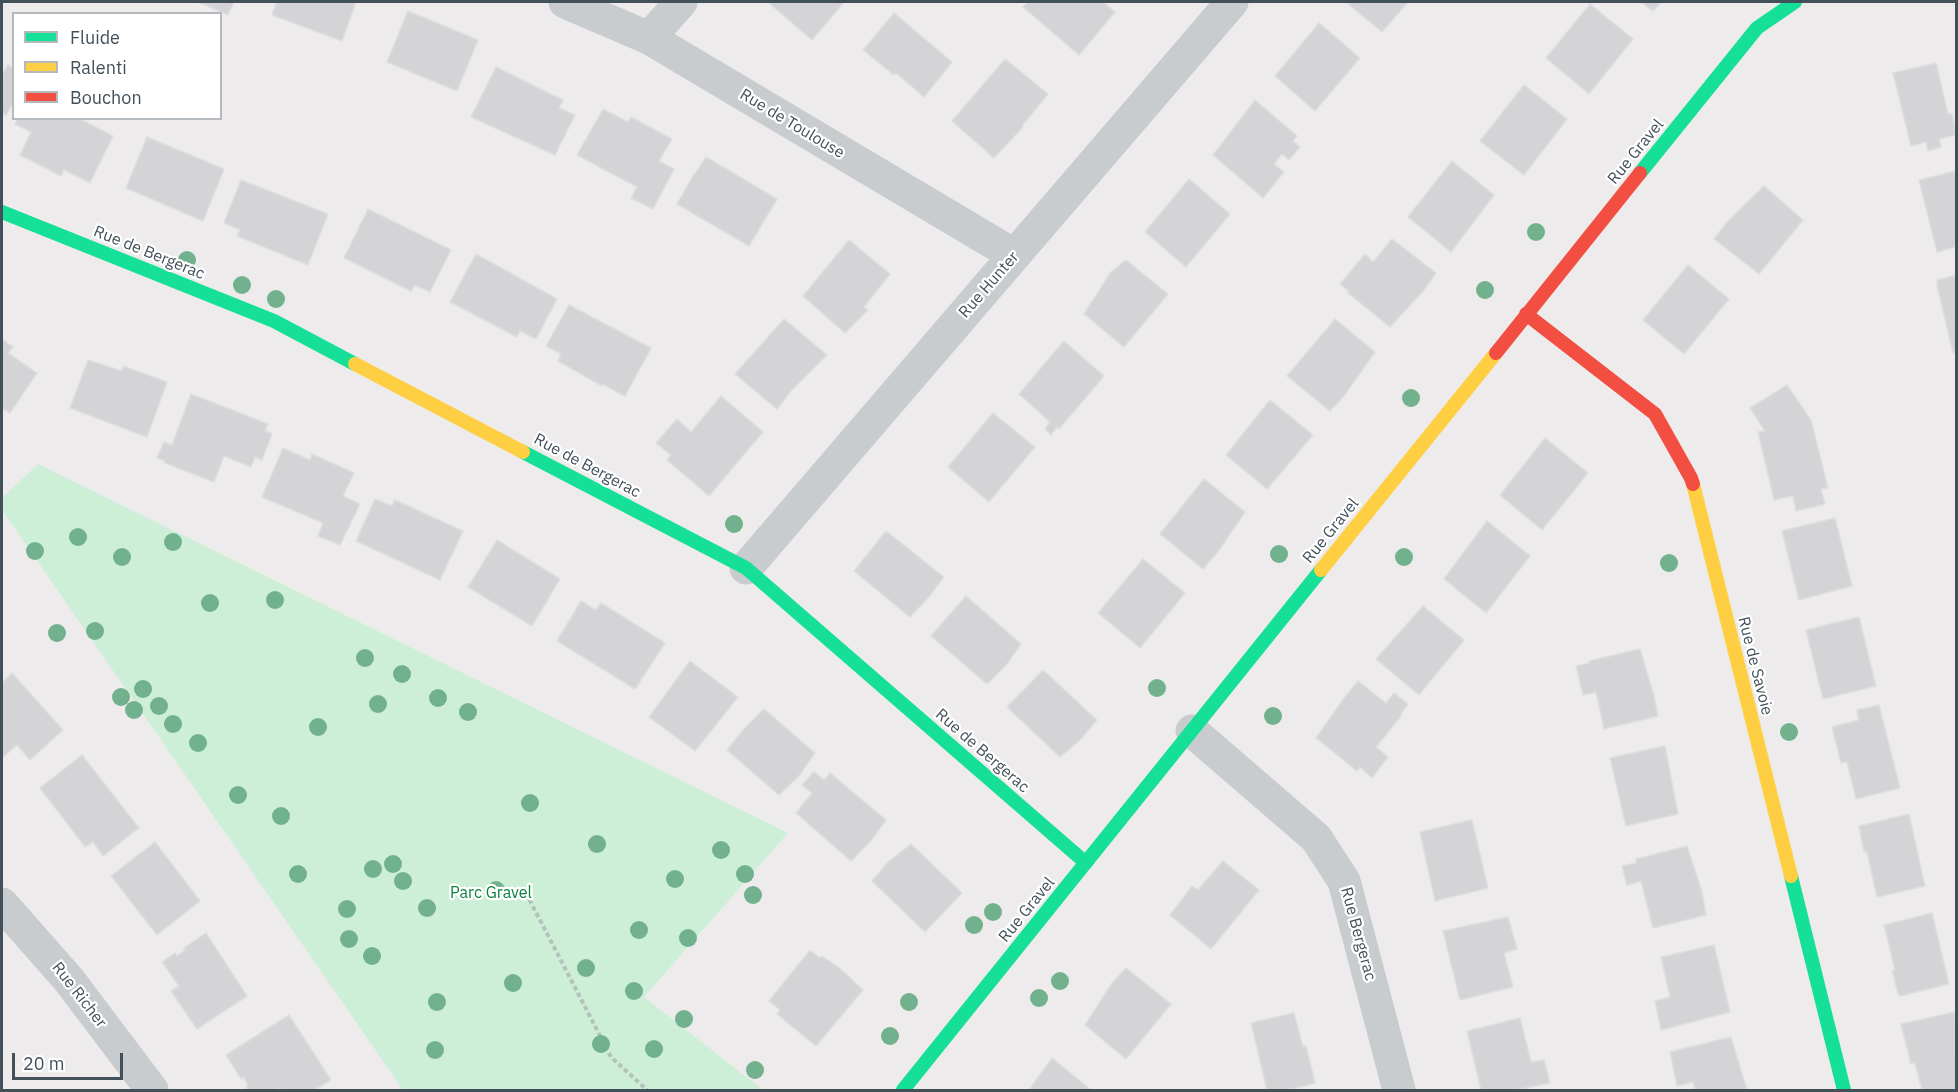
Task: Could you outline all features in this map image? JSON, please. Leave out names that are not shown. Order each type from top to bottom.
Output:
[{"type":"street","name":"Rue de Toulouse","points":[[566,2],[649,38],[1014,255]]},
{"type":"street","points":[[649,38],[681,2]]},
{"type":"street","name":"Rue Hunter","points":[[746,568],[1232,2]]},
{"type":"street","name":"Rue Gravel","points":[[903,1090],[1756,28],[1795,2]]},
{"type":"street","name":"Rue de Bergerac","points":[[2,212],[274,321],[746,568],[1086,863]]},
{"type":"street","name":"Rue de Savoie","points":[[1526,314],[1655,414],[1691,477],[1844,1090]]},
{"type":"street","name":"Rue Bergerac","points":[[1192,731],[1316,838],[1344,881],[1399,1090]]},
{"type":"street","name":"Rue Richer","points":[[2,904],[69,980],[152,1090]]},
{"type":"path","points":[[526,893],[611,1057],[647,1090]]},
{"type":"green space","name":"Parc Gravel","points":[[38,464],[788,833],[644,997],[763,1090],[403,1090],[2,510],[2,498]]},
{"type":"building","points":[[198,2],[234,2],[228,15]]},
{"type":"building","points":[[277,2],[356,2],[342,41],[272,15]]},
{"type":"building","points":[[772,2],[844,2],[812,40],[770,4]]},
{"type":"building","points":[[1028,2],[1103,2],[1115,12],[1079,55],[1023,7]]},
{"type":"building","points":[[1346,2],[1408,2],[1382,32]]},
{"type":"building","points":[[1641,2],[1662,2],[1653,11]]},
{"type":"building","points":[[1590,4],[1633,39],[1589,94],[1546,58]]},
{"type":"building","points":[[408,11],[478,40],[457,91],[387,62]]},
{"type":"building","points":[[894,13],[952,62],[924,97],[896,73],[894,75],[863,50]]},
{"type":"building","points":[[1319,23],[1360,58],[1315,111],[1275,76]]},
{"type":"building","points":[[1005,59],[1048,94],[1023,127],[994,158],[952,121]]},
{"type":"building","points":[[1936,63],[1948,114],[1952,114],[1956,135],[1939,139],[1941,147],[1928,151],[1926,142],[1911,146],[1893,73]]},
{"type":"building","points":[[8,65],[12,67],[12,104],[6,115],[2,113],[2,75]]},
{"type":"building","points":[[496,67],[563,100],[559,108],[575,115],[555,155],[471,117]]},
{"type":"building","points":[[1524,85],[1567,119],[1524,175],[1480,141]]},
{"type":"building","points":[[1255,100],[1297,136],[1293,141],[1300,147],[1289,160],[1282,154],[1274,164],[1284,172],[1263,198],[1213,155]]},
{"type":"building","points":[[603,109],[628,122],[631,117],[672,139],[659,161],[674,169],[653,209],[631,198],[637,187],[577,155]]},
{"type":"building","points":[[17,120],[82,120],[113,136],[90,183],[64,170],[61,176],[20,155],[31,132],[15,124]]},
{"type":"building","points":[[147,137],[224,169],[203,221],[126,188]]},
{"type":"building","points":[[706,157],[777,199],[749,246],[677,204]]},
{"type":"building","points":[[1452,161],[1494,195],[1451,252],[1408,217]]},
{"type":"building","points":[[1956,171],[1956,247],[1937,252],[1919,180]]},
{"type":"building","points":[[1189,179],[1230,214],[1186,267],[1145,232]]},
{"type":"building","points":[[241,180],[328,214],[308,265],[237,236],[240,230],[224,223]]},
{"type":"building","points":[[1764,186],[1803,220],[1759,274],[1714,239],[1727,222]]},
{"type":"building","points":[[368,209],[451,250],[430,292],[415,285],[411,291],[344,258]]},
{"type":"building","points":[[1392,239],[1436,273],[1424,290],[1390,327],[1340,284],[1365,254],[1373,262]]},
{"type":"building","points":[[849,240],[890,274],[864,307],[868,310],[845,333],[803,296]]},
{"type":"building","points":[[476,254],[557,299],[536,339],[520,331],[517,337],[450,302]]},
{"type":"building","points":[[1126,260],[1168,294],[1124,347],[1084,314],[1111,272]]},
{"type":"building","points":[[1688,265],[1729,299],[1684,354],[1643,320]]},
{"type":"building","points":[[1956,275],[1956,352],[1953,353],[1937,280]]},
{"type":"building","points":[[569,305],[651,348],[625,396],[558,361],[561,354],[546,346]]},
{"type":"building","points":[[784,319],[827,355],[790,392],[777,409],[735,374]]},
{"type":"building","points":[[1335,319],[1375,352],[1344,396],[1330,411],[1287,376]]},
{"type":"building","points":[[2,339],[13,347],[8,353],[37,373],[10,413],[2,408]]},
{"type":"building","points":[[1064,341],[1104,376],[1059,429],[1057,427],[1051,435],[1045,429],[1050,422],[1019,394]]},
{"type":"building","points":[[88,360],[122,371],[123,366],[167,382],[147,437],[70,408]]},
{"type":"building","points":[[1787,385],[1811,420],[1828,488],[1821,489],[1825,504],[1796,511],[1793,496],[1774,500],[1758,432],[1765,431],[1750,408]]},
{"type":"building","points":[[191,394],[268,424],[265,431],[272,434],[262,460],[255,457],[251,467],[224,456],[214,482],[157,458],[164,442],[172,445]]},
{"type":"building","points":[[721,396],[763,432],[709,496],[667,460],[671,455],[656,443],[677,419],[691,432]]},
{"type":"building","points":[[1270,400],[1313,435],[1267,489],[1226,455]]},
{"type":"building","points":[[993,413],[1035,447],[989,502],[948,467]]},
{"type":"building","points":[[1545,438],[1588,473],[1542,530],[1500,495]]},
{"type":"building","points":[[283,448],[310,460],[312,454],[354,473],[343,496],[360,504],[340,545],[318,536],[323,523],[262,497]]},
{"type":"building","points":[[1204,479],[1245,512],[1203,569],[1160,534]]},
{"type":"building","points":[[375,499],[392,506],[395,500],[463,531],[440,580],[356,541]]},
{"type":"building","points":[[1835,518],[1852,586],[1799,600],[1782,531]]},
{"type":"building","points":[[1487,521],[1530,556],[1486,613],[1444,579]]},
{"type":"building","points":[[886,531],[944,577],[910,617],[854,571]]},
{"type":"building","points":[[497,540],[560,579],[532,626],[468,587]]},
{"type":"building","points":[[1143,559],[1185,593],[1140,648],[1098,613]]},
{"type":"building","points":[[966,596],[1021,644],[1007,664],[987,684],[931,636]]},
{"type":"building","points":[[581,601],[596,610],[601,603],[665,643],[635,689],[557,641]]},
{"type":"building","points":[[1423,606],[1464,640],[1419,695],[1376,659]]},
{"type":"building","points":[[1859,617],[1876,686],[1823,699],[1806,630]]},
{"type":"building","points":[[1640,649],[1658,716],[1604,729],[1596,692],[1583,695],[1576,666]]},
{"type":"building","points":[[690,661],[738,697],[695,751],[649,717]]},
{"type":"building","points":[[1043,670],[1097,720],[1081,739],[1060,757],[1007,707]]},
{"type":"building","points":[[12,673],[63,730],[30,760],[17,745],[2,758],[2,683]]},
{"type":"building","points":[[1358,681],[1386,703],[1394,693],[1408,704],[1376,747],[1388,757],[1372,778],[1360,767],[1357,771],[1316,738]]},
{"type":"building","points":[[1879,705],[1900,788],[1856,799],[1847,762],[1841,763],[1832,727],[1859,720],[1857,710]]},
{"type":"building","points":[[764,709],[815,753],[799,776],[779,795],[727,750]]},
{"type":"building","points":[[1665,746],[1678,814],[1626,826],[1610,758]]},
{"type":"building","points":[[82,755],[139,828],[103,856],[93,842],[85,847],[40,788]]},
{"type":"building","points":[[814,772],[824,780],[830,773],[886,820],[870,842],[851,861],[796,813],[812,793],[802,785]]},
{"type":"building","points":[[1909,814],[1925,886],[1877,897],[1859,826]]},
{"type":"building","points":[[1472,820],[1488,888],[1435,901],[1420,832]]},
{"type":"building","points":[[155,842],[200,901],[157,935],[111,876]]},
{"type":"building","points":[[911,844],[962,893],[925,932],[872,881],[888,862]]},
{"type":"building","points":[[1687,846],[1702,892],[1706,915],[1653,928],[1641,881],[1627,885],[1622,866],[1636,863],[1636,859]]},
{"type":"building","points":[[1223,861],[1259,890],[1211,949],[1170,915],[1192,886],[1198,890]]},
{"type":"building","points":[[1932,913],[1949,984],[1901,996],[1898,994],[1892,970],[1895,970],[1884,925]]},
{"type":"building","points":[[1508,917],[1517,949],[1504,953],[1513,987],[1460,1000],[1443,931]]},
{"type":"building","points":[[206,933],[247,996],[197,1029],[171,991],[179,986],[162,962],[175,953],[177,956],[185,950],[184,948]]},
{"type":"building","points":[[1714,945],[1730,1012],[1661,1030],[1655,1001],[1670,997],[1661,957]]},
{"type":"building","points":[[810,950],[842,970],[863,990],[816,1046],[777,1014],[780,1010],[769,1001]]},
{"type":"building","points":[[1126,968],[1171,1004],[1126,1059],[1085,1025],[1112,983]]},
{"type":"building","points":[[1955,1012],[1956,1090],[1922,1090],[1915,1063],[1911,1064],[1901,1024]]},
{"type":"building","points":[[1294,1013],[1303,1047],[1306,1046],[1315,1083],[1287,1090],[1267,1090],[1251,1023]]},
{"type":"building","points":[[289,1015],[331,1080],[314,1090],[282,1090],[280,1088],[248,1090],[243,1077],[241,1079],[226,1055]]},
{"type":"building","points":[[1520,1018],[1531,1062],[1544,1060],[1550,1083],[1516,1090],[1481,1090],[1467,1031]]},
{"type":"building","points":[[1731,1037],[1747,1090],[1695,1090],[1693,1082],[1677,1086],[1670,1052]]},
{"type":"building","points":[[1052,1058],[1091,1090],[1029,1090]]},
{"type":"traffic: fast","points":[[1640,173],[1757,28],[1795,2]]},
{"type":"traffic: fast","points":[[2,212],[274,321],[355,364]]},
{"type":"traffic: fast","points":[[523,452],[746,568],[1086,863]]},
{"type":"traffic: fast","points":[[903,1090],[1321,570]]},
{"type":"traffic: fast","points":[[1791,876],[1844,1090]]},
{"type":"traffic: slow","points":[[1321,570],[1496,353]]},
{"type":"traffic: slow","points":[[355,364],[523,452]]},
{"type":"traffic: slow","points":[[1693,484],[1791,876]]},
{"type":"traffic: jam","points":[[1496,353],[1640,173]]},
{"type":"traffic: jam","points":[[1526,314],[1655,414],[1693,484]]}]
